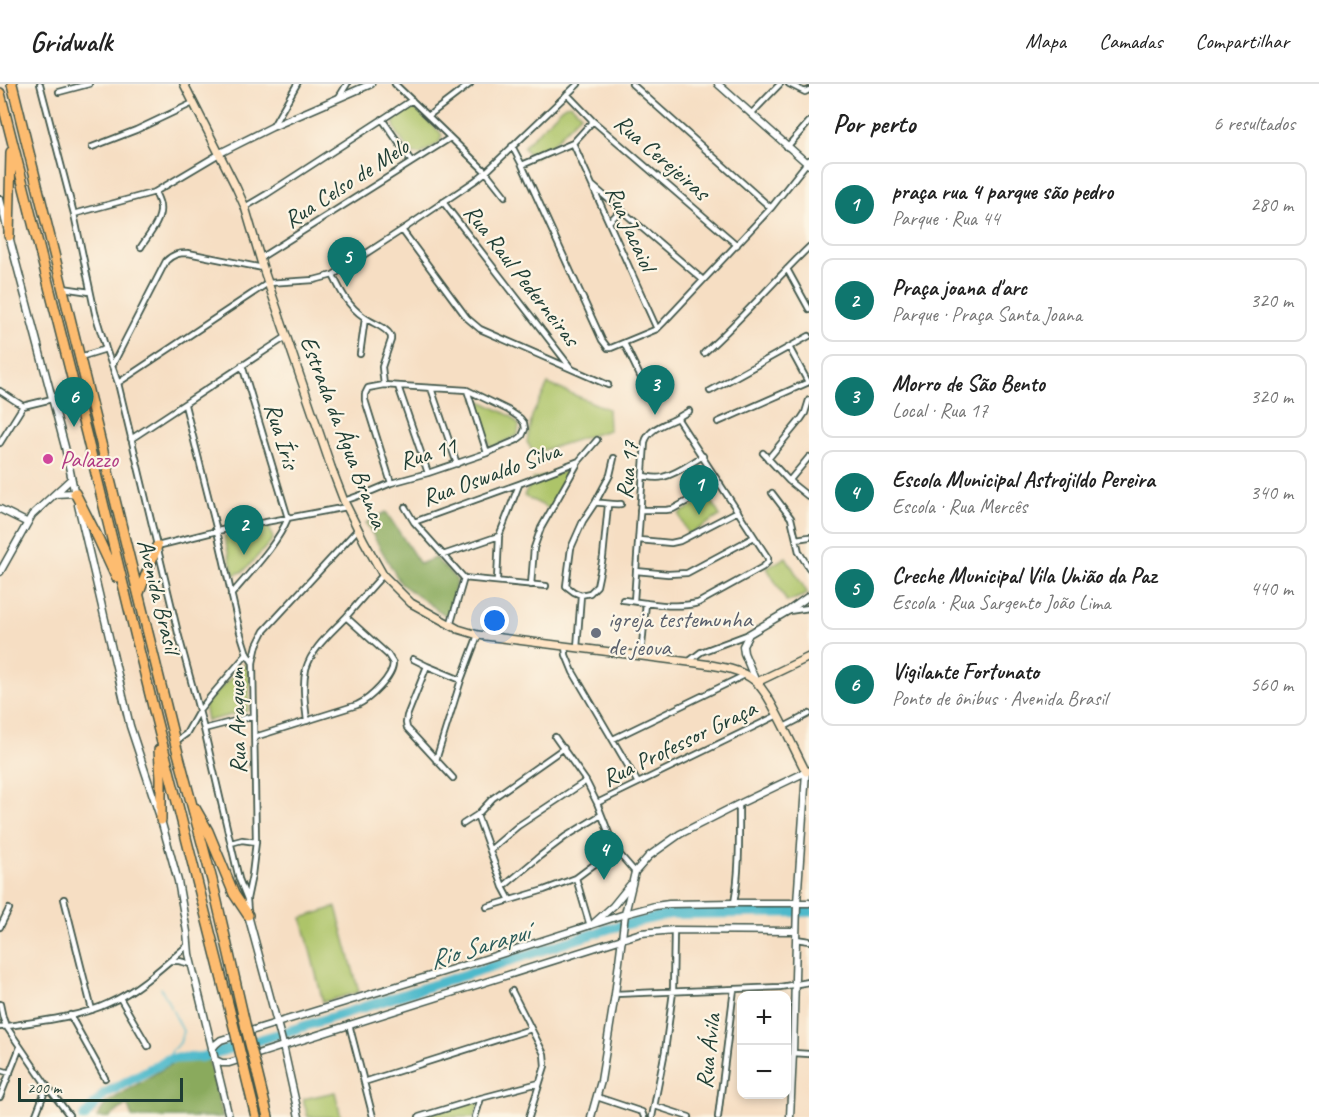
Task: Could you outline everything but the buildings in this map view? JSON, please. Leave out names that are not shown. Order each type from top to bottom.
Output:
[{"type":"highway","name":"Avenida Brasil","points":[[12,84],[189,798],[212,880],[268,1116]]},
{"type":"highway","name":"Avenida Brasil","points":[[0,93],[256,1117]]},
{"type":"highway","points":[[9,236],[12,140]]},
{"type":"highway","points":[[75,493],[127,603]]},
{"type":"highway","points":[[139,593],[157,546]]},
{"type":"highway","points":[[155,715],[162,819]]},
{"type":"highway","points":[[189,798],[208,831],[234,894],[248,915]]},
{"type":"main road","name":"Estrada da Água Branca","points":[[184,84],[245,207],[286,337],[345,504],[383,575],[411,603],[450,626],[478,635],[688,662],[725,668],[745,675],[757,682],[778,715],[807,772]]},
{"type":"main road","points":[[757,682],[809,657]]},
{"type":"street","name":"Avenida Brasil","points":[[40,84],[74,214],[90,292],[105,349],[118,383],[239,879],[247,899]]},
{"type":"street","points":[[60,92],[87,84]]},
{"type":"street","points":[[272,127],[297,84]]},
{"type":"street","points":[[338,98],[347,84]]},
{"type":"street","points":[[74,214],[155,192],[220,153],[272,127],[371,84]]},
{"type":"street","points":[[395,84],[486,172],[505,196]]},
{"type":"street","points":[[428,116],[470,84]]},
{"type":"street","points":[[118,383],[268,282],[314,280],[333,274],[402,230],[486,172],[578,84]]},
{"type":"street","points":[[632,84],[771,208]]},
{"type":"street","points":[[512,146],[604,345],[611,348],[657,329],[771,208],[808,163],[787,147],[718,84]]},
{"type":"street","points":[[752,114],[780,84]]},
{"type":"street","points":[[789,84],[801,91],[809,90]]},
{"type":"street","name":"Rua Cerejeiras","points":[[567,94],[593,121],[737,245]]},
{"type":"street","points":[[245,207],[412,100]]},
{"type":"street","points":[[92,147],[136,130],[193,103]]},
{"type":"street","points":[[382,119],[412,162]]},
{"type":"street","points":[[522,165],[573,142],[593,121]]},
{"type":"street","points":[[787,147],[809,122]]},
{"type":"street","name":"Rua Celso de Melo","points":[[260,258],[450,138]]},
{"type":"street","name":"Rua Jacaiol","points":[[573,142],[657,329]]},
{"type":"street","points":[[592,185],[702,280]]},
{"type":"street","points":[[141,247],[160,213],[155,192]]},
{"type":"street","points":[[0,199],[65,447],[130,726],[162,819],[178,881],[191,964],[229,1117]]},
{"type":"street","name":"Rua Raul Pederneiras","points":[[443,202],[572,370]]},
{"type":"street","points":[[609,222],[621,210]]},
{"type":"street","points":[[402,230],[472,324],[608,385]]},
{"type":"street","points":[[704,353],[809,248]]},
{"type":"street","points":[[112,367],[170,257],[180,253],[263,268]]},
{"type":"street","points":[[787,269],[809,309]]},
{"type":"street","points":[[333,274],[347,303],[392,336],[382,367],[384,385]]},
{"type":"street","points":[[62,288],[90,292]]},
{"type":"street","points":[[360,354],[365,318]]},
{"type":"street","points":[[710,392],[809,336]]},
{"type":"street","points":[[131,439],[286,337]]},
{"type":"street","points":[[624,343],[643,382]]},
{"type":"street","points":[[718,422],[808,382],[789,347]]},
{"type":"street","points":[[80,357],[105,349]]},
{"type":"street","name":"Rua Íris","points":[[242,365],[288,518]]},
{"type":"street","points":[[391,483],[364,394],[368,388],[384,385],[467,390],[487,453]]},
{"type":"street","points":[[398,386],[428,473]]},
{"type":"street","points":[[431,388],[457,464]]},
{"type":"street","name":"Rua 11","points":[[157,546],[345,504],[391,483],[487,453],[512,443],[522,436],[525,429],[520,418],[467,390]]},
{"type":"street","points":[[0,391],[23,406]]},
{"type":"street","points":[[0,443],[23,406],[52,399]]},
{"type":"street","points":[[768,459],[801,419],[809,400]]},
{"type":"street","points":[[185,405],[240,632],[247,654],[253,663]]},
{"type":"street","points":[[623,600],[675,606],[698,603],[768,562],[768,558],[677,418],[689,411]]},
{"type":"street","name":"Rua 17","points":[[633,601],[645,442],[650,432],[677,418]]},
{"type":"street","points":[[531,585],[534,548],[541,528],[579,461],[597,440]]},
{"type":"street","points":[[763,453],[789,481],[809,497]]},
{"type":"street","points":[[643,476],[663,477],[703,456]]},
{"type":"street","points":[[789,481],[809,457]]},
{"type":"street","points":[[608,505],[603,557],[597,586],[590,593],[581,595],[566,586],[571,548],[583,521],[610,475],[614,458]]},
{"type":"street","name":"Rua Oswaldo Silva","points":[[414,522],[579,461]]},
{"type":"street","points":[[0,572],[26,522],[71,479]]},
{"type":"street","points":[[640,510],[674,509],[720,483]]},
{"type":"street","points":[[497,580],[499,536],[519,484]]},
{"type":"street","points":[[55,494],[75,493]]},
{"type":"street","points":[[772,493],[791,518],[799,552],[809,568]]},
{"type":"street","points":[[595,503],[621,504]]},
{"type":"street","points":[[405,507],[414,522],[464,578],[546,586]]},
{"type":"street","points":[[0,509],[26,522]]},
{"type":"street","points":[[639,540],[671,543],[681,541],[738,511]]},
{"type":"street","points":[[231,594],[277,538],[288,518]]},
{"type":"street","name":"Rua Araquem","points":[[248,915],[247,899],[256,842],[253,663],[257,645],[264,631],[357,529]]},
{"type":"street","points":[[443,555],[499,536]]},
{"type":"street","points":[[636,571],[679,575],[687,573],[754,537]]},
{"type":"street","points":[[796,538],[809,537]]},
{"type":"street","points":[[307,721],[304,681],[310,659],[315,650],[383,575]]},
{"type":"street","points":[[450,626],[464,578]]},
{"type":"street","points":[[577,648],[581,595]]},
{"type":"street","points":[[688,662],[701,652],[749,634],[789,611],[809,596]]},
{"type":"street","points":[[641,656],[646,603]]},
{"type":"street","points":[[789,611],[809,608]]},
{"type":"street","points":[[255,737],[364,702],[392,671],[393,663],[388,655],[346,617]]},
{"type":"street","points":[[749,634],[743,649],[757,682]]},
{"type":"street","points":[[436,760],[478,635]]},
{"type":"street","points":[[565,646],[573,672],[638,783]]},
{"type":"street","points":[[175,742],[186,734],[210,696],[247,654]]},
{"type":"street","points":[[413,658],[461,680]]},
{"type":"street","points":[[427,666],[406,723],[411,734],[453,778]]},
{"type":"street","points":[[613,739],[745,675]]},
{"type":"street","points":[[783,727],[809,714]]},
{"type":"street","name":"Rua Professor Graça","points":[[597,803],[778,715]]},
{"type":"street","points":[[204,729],[254,716]]},
{"type":"street","points":[[555,737],[586,781],[615,849],[635,872]]},
{"type":"street","points":[[463,824],[477,815],[493,798],[564,748]]},
{"type":"street","points":[[591,1117],[602,1081],[625,916],[635,872],[649,856],[680,834],[807,772],[796,921],[790,1116],[798,1117]]},
{"type":"street","points":[[490,850],[518,826],[586,781]]},
{"type":"street","points":[[734,903],[739,840],[739,804]]},
{"type":"street","points":[[477,815],[503,887],[510,900]]},
{"type":"street","points":[[503,887],[565,837],[601,816]]},
{"type":"street","points":[[231,843],[242,840],[256,842]]},
{"type":"street","points":[[487,907],[576,878],[615,849]]},
{"type":"street","points":[[576,878],[590,926]]},
{"type":"street","points":[[590,926],[613,906],[632,882]]},
{"type":"street","points":[[64,899],[92,1010]]},
{"type":"street","points":[[212,1050],[221,1040],[278,1026],[288,1019],[669,904],[734,903],[797,906],[809,903]]},
{"type":"street","points":[[0,927],[9,909]]},
{"type":"street","points":[[248,915],[274,1009],[299,1117]]},
{"type":"street","points":[[214,1059],[222,1063],[229,1063],[282,1044],[291,1044],[623,936],[674,930],[796,931]]},
{"type":"street","points":[[652,1117],[673,992],[674,930]]},
{"type":"street","points":[[796,939],[809,941]]},
{"type":"street","points":[[0,1027],[92,1010],[120,998],[188,945]]},
{"type":"street","points":[[170,961],[184,961],[191,964]]},
{"type":"street","points":[[615,994],[780,987],[809,982]]},
{"type":"street","name":"Rua Ávila","points":[[717,1117],[734,989]]},
{"type":"street","points":[[512,991],[545,1060],[529,1117]]},
{"type":"street","points":[[120,998],[148,1046]]},
{"type":"street","points":[[0,1004],[6,1026],[69,1115]]},
{"type":"street","points":[[274,1009],[288,1019]]},
{"type":"street","points":[[69,1015],[105,1078]]},
{"type":"street","points":[[349,1024],[373,1117]]},
{"type":"street","points":[[364,1082],[531,1029]]},
{"type":"street","points":[[285,1054],[291,1044]]},
{"type":"street","points":[[0,1097],[20,1047]]},
{"type":"street","points":[[793,1053],[809,1054]]},
{"type":"street","points":[[0,1070],[10,1073]]},
{"type":"street","points":[[419,1117],[539,1083]]},
{"type":"street","points":[[34,1117],[47,1086]]},
{"type":"street","points":[[597,1097],[642,1112],[644,1117]]},
{"type":"street","points":[[475,1117],[481,1098]]},
{"type":"street","points":[[655,1107],[688,1117]]},
{"type":"green space","points":[[571,104],[581,114],[551,145],[533,159],[523,147],[565,105]]},
{"type":"green space","points":[[407,108],[414,108],[442,135],[439,143],[420,155],[411,153],[394,126],[396,117]]},
{"type":"green space","points":[[548,384],[608,409],[609,430],[534,453],[527,442],[532,416]]},
{"type":"green space","points":[[475,398],[511,416],[519,425],[518,435],[491,448]]},
{"type":"green space","points":[[570,470],[550,509],[524,496],[533,479]]},
{"type":"green space","points":[[709,496],[720,516],[688,535],[679,514]]},
{"type":"green space","points":[[386,512],[420,564],[435,558],[457,580],[448,617],[401,584],[366,523]]},
{"type":"green space","points":[[269,526],[273,539],[244,571],[234,575],[224,536]]},
{"type":"green space","points":[[786,557],[808,594],[787,602],[767,568]]},
{"type":"green space","points":[[246,663],[250,681],[248,711],[207,721],[204,705]]},
{"type":"green space","points":[[336,907],[359,992],[323,1002],[302,918]]},
{"type":"green space","points":[[208,1058],[223,1117],[132,1117],[127,1104],[110,1117],[97,1117],[106,1103],[176,1061]]},
{"type":"green space","points":[[335,1092],[341,1117],[308,1117],[303,1099]]},
{"type":"green space","points":[[481,1098],[475,1117],[419,1117]]},
{"type":"waterway","name":"Rio Sarapuí","points":[[84,1117],[104,1094],[169,1059],[202,1057],[611,928],[670,914],[809,912]]},
{"type":"waterway","name":"Rio Sarapuí","points":[[161,988],[183,1031],[180,1043],[172,1050],[169,1059]]},
{"type":"place","name":"Creche Municipal Vila União da Paz","points":[[347,287]]},
{"type":"place","name":"Morro de São Bento","points":[[655,415]]},
{"type":"place","name":"Vigilante Fortunato","points":[[74,427]]},
{"type":"place","name":"Palazzo","points":[[48,459]]},
{"type":"place","name":"praça rua 4 parque são pedro","points":[[699,515]]},
{"type":"place","name":"Praça joana d'arc","points":[[244,555]]},
{"type":"place","name":"igreja testemunha de jeova","points":[[596,633]]},
{"type":"place","name":"Escola Municipal Astrojildo Pereira","points":[[604,880]]}]
